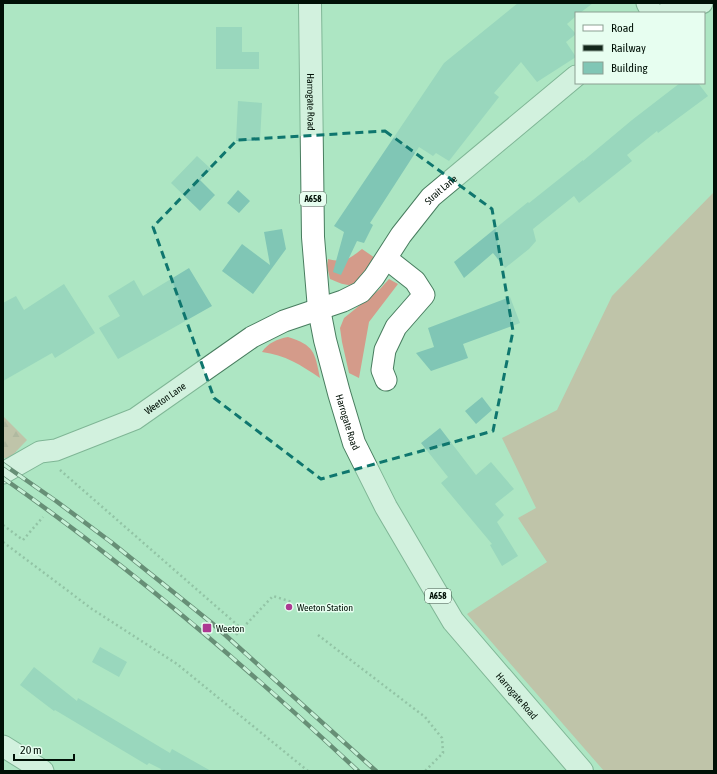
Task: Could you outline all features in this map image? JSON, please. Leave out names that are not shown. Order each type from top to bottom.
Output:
[{"type":"highway","name":"Harrogate Road","points":[[310,3],[313,237],[319,309],[338,393],[354,443],[386,507],[452,621],[582,771]]},
{"type":"street","points":[[646,3],[651,12]]},
{"type":"street","points":[[670,12],[702,3]]},
{"type":"street","name":"Strait Lane","points":[[319,309],[343,301],[361,292],[387,259],[400,235],[431,197],[575,77]]},
{"type":"street","points":[[386,380],[382,370],[385,350],[396,327],[424,295],[415,282],[387,259]]},
{"type":"street","name":"Weeton Lane","points":[[3,473],[40,452],[56,450],[135,419],[252,337],[284,322],[319,309]]},
{"type":"street","points":[[3,746],[43,771]]},
{"type":"path","points":[[40,452],[242,629]]},
{"type":"path","points":[[3,525],[23,540],[43,517]]},
{"type":"path","points":[[3,542],[92,609],[177,664],[308,771]]},
{"type":"path","points":[[236,635],[273,596],[292,602]]},
{"type":"path","points":[[318,635],[425,717],[442,738],[443,753],[425,771]]},
{"type":"highlighted area","points":[[385,131],[492,209],[513,331],[493,431],[321,479],[214,398],[153,227],[237,140]]},
{"type":"green space","points":[[714,192],[714,771],[604,771],[467,614],[547,562],[518,518],[536,508],[502,438],[557,410],[612,296]]},
{"type":"green space","points":[[362,249],[378,260],[361,278],[349,285],[330,279],[327,266],[328,259],[339,261],[343,260]]},
{"type":"green space","points":[[389,279],[398,284],[369,322],[359,378],[349,373],[340,328],[344,318],[380,289]]},
{"type":"green space","points":[[288,337],[303,343],[312,351],[317,362],[320,378],[292,361],[270,353],[262,352],[273,342]]},
{"type":"green space","points":[[3,416],[27,440],[8,460],[3,457]]},
{"type":"building","points":[[518,3],[593,3],[581,12],[575,12],[575,17],[567,24],[575,33],[575,35],[566,42],[575,58],[537,82],[521,62],[494,93],[499,97],[449,161],[436,153],[433,156],[419,147],[370,223],[373,225],[364,243],[357,241],[341,275],[333,272],[344,232],[334,226],[444,63]]},
{"type":"building","points":[[216,27],[242,27],[242,52],[259,52],[259,69],[216,69]]},
{"type":"building","points":[[679,84],[699,84],[708,96],[658,133],[657,131],[627,155],[632,161],[579,203],[574,196],[533,229],[536,241],[529,249],[505,268],[493,253],[464,278],[454,262],[528,202],[529,203],[583,161],[632,120]]},
{"type":"building","points":[[238,101],[262,103],[260,141],[236,141]]},
{"type":"building","points":[[197,156],[211,169],[200,180],[215,195],[200,211],[171,183]]},
{"type":"building","points":[[238,190],[250,201],[239,213],[227,203]]},
{"type":"building","points":[[282,229],[286,249],[253,294],[222,271],[242,244],[270,265],[264,232]]},
{"type":"building","points":[[189,268],[212,306],[118,359],[99,328],[120,316],[108,296],[134,280],[143,296]]},
{"type":"building","points":[[64,284],[95,333],[55,358],[52,353],[3,381],[3,303],[16,296],[24,310]]},
{"type":"building","points":[[510,297],[520,323],[463,344],[468,358],[431,371],[416,353],[434,347],[428,328]]},
{"type":"building","points":[[482,397],[492,410],[476,424],[465,411]]},
{"type":"building","points":[[440,428],[476,475],[491,462],[514,489],[495,504],[504,515],[497,522],[518,556],[502,566],[490,545],[492,544],[441,483],[448,477],[421,443]]},
{"type":"building","points":[[100,647],[127,662],[119,677],[92,662]]},
{"type":"building","points":[[34,667],[77,701],[78,698],[170,753],[172,749],[211,771],[160,771],[161,769],[149,763],[147,765],[55,710],[54,711],[20,685]]},
{"type":"railway","points":[[3,464],[111,542],[213,624],[376,771]]},
{"type":"railway","points":[[3,478],[96,546],[186,618],[273,693],[358,771]]},
{"type":"place","name":"Weeton Station","points":[[289,607]]},
{"type":"place","name":"Weeton","points":[[207,628]]}]
